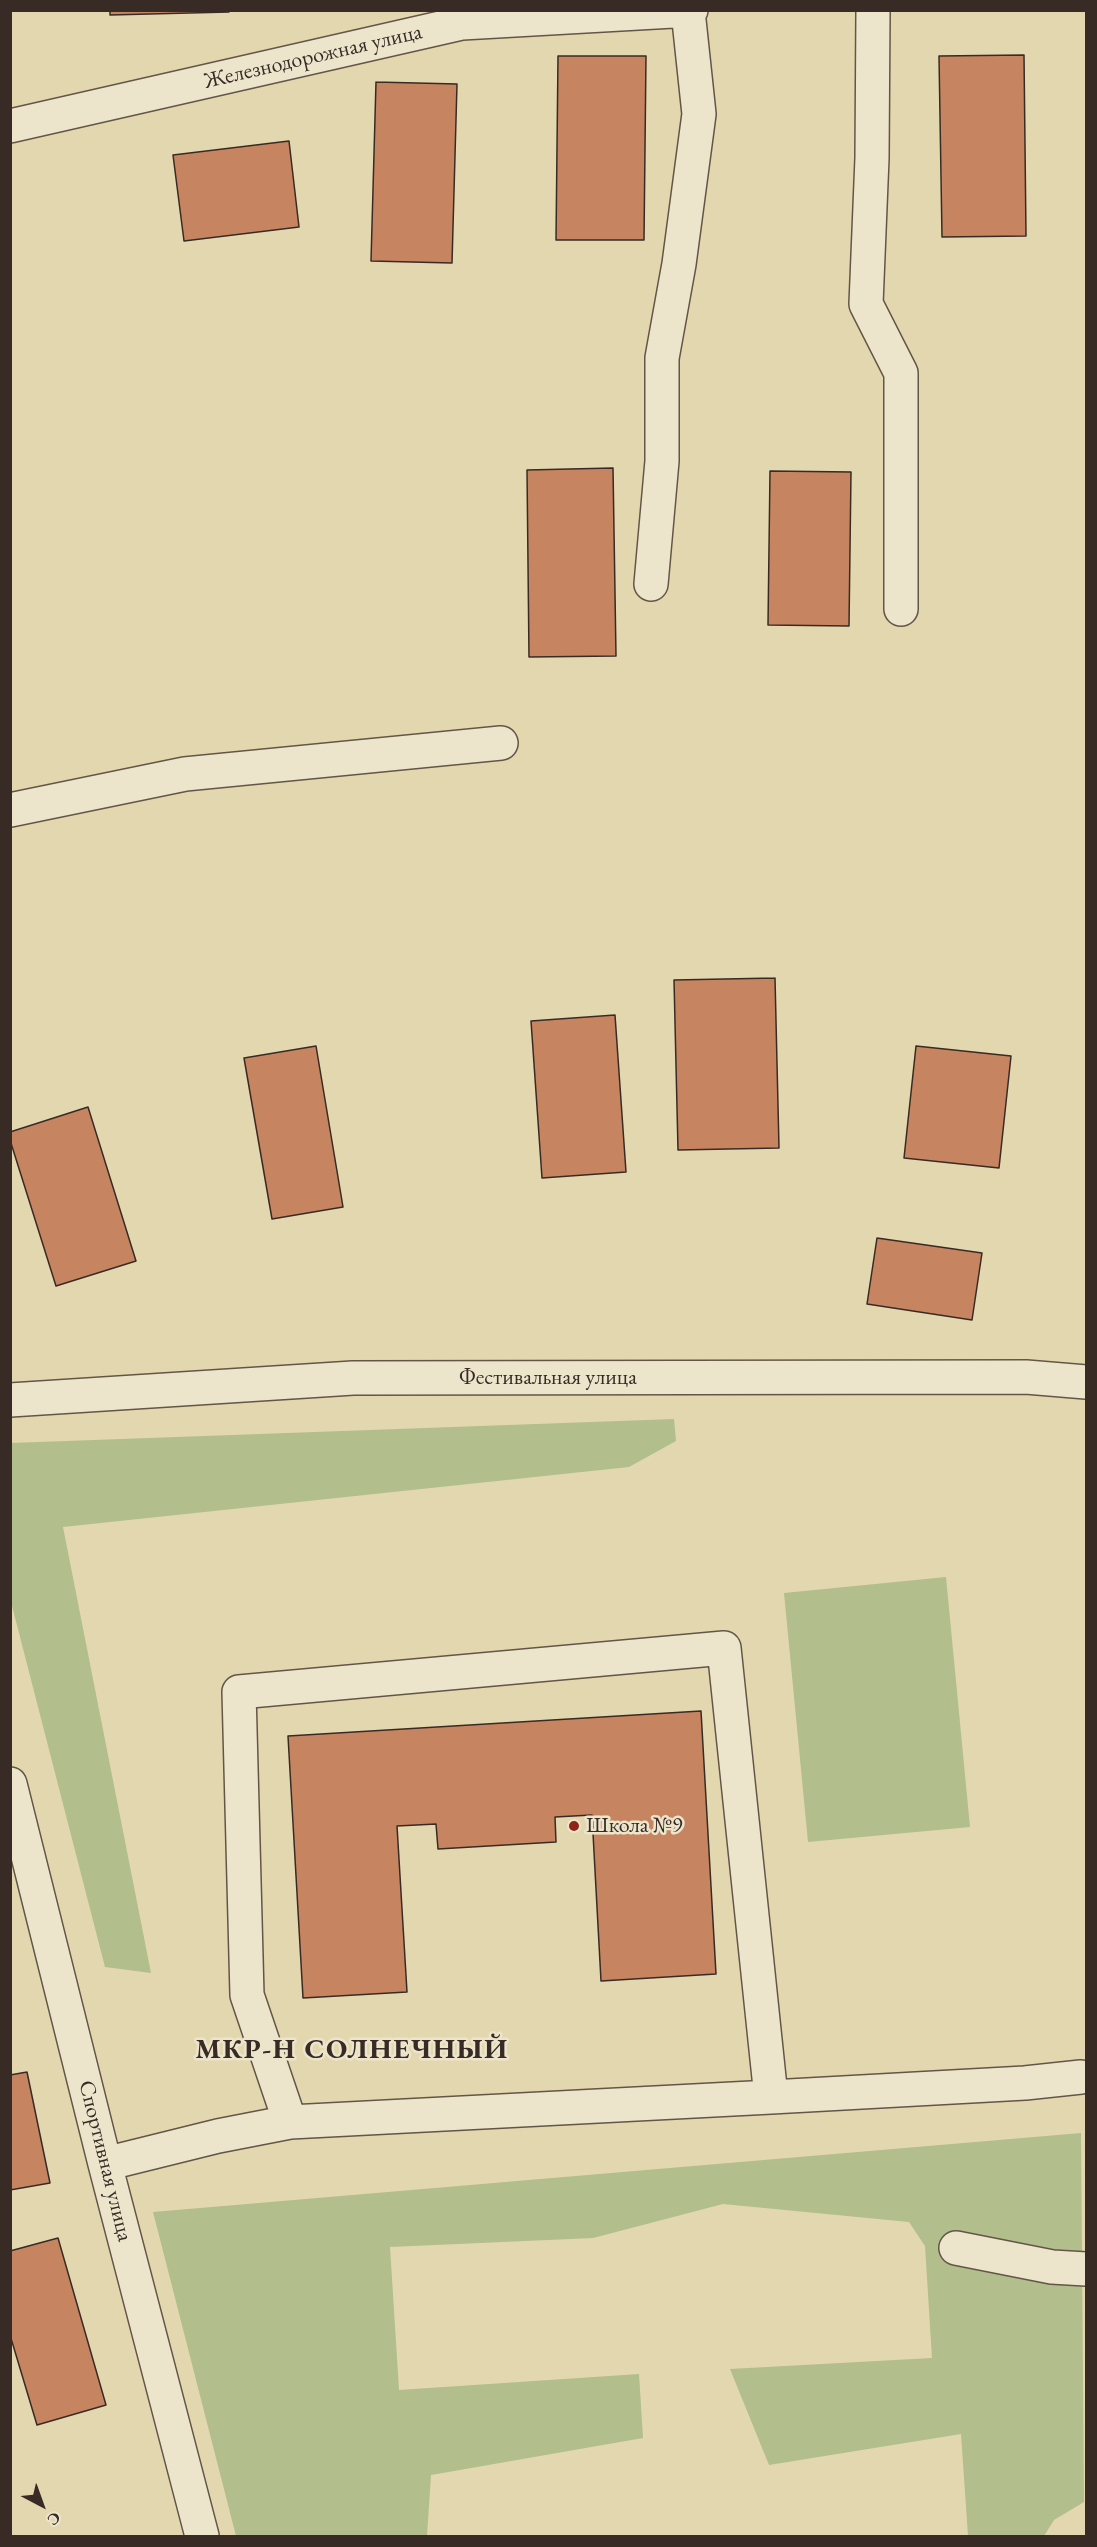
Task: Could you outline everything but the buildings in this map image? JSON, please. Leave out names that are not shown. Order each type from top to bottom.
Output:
[{"type":"street","points":[[873,10],[872,158],[866,303],[901,373],[901,609]]},
{"type":"street","points":[[651,584],[662,461],[662,358],[679,264],[699,114],[690,11]]},
{"type":"street","name":"Железнодорожная улица","points":[[10,126],[462,23],[690,11]]},
{"type":"street","points":[[10,810],[185,774],[501,743]]},
{"type":"street","name":"Фестивальная улица","points":[[10,1400],[353,1378],[1026,1377],[1086,1382]]},
{"type":"street","points":[[290,2122],[247,1995],[239,1692],[724,1648],[771,2097]]},
{"type":"street","name":"Спортивная улица","points":[[10,1784],[105,2164],[202,2536]]},
{"type":"street","points":[[105,2164],[218,2136],[290,2122],[1024,2083],[1081,2077]]},
{"type":"street","points":[[956,2248],[1052,2267],[1086,2268]]},
{"type":"green space","points":[[674,1419],[676,1441],[629,1467],[63,1527],[151,1973],[105,1967],[11,1602],[11,1443]]},
{"type":"green space","points":[[946,1577],[970,1827],[808,1842],[784,1593]]},
{"type":"green space","points":[[1081,2133],[1084,2502],[1054,2520],[1044,2536],[968,2536],[961,2434],[769,2465],[730,2369],[932,2358],[925,2246],[909,2222],[723,2204],[593,2238],[390,2247],[399,2390],[639,2374],[643,2438],[431,2475],[427,2536],[236,2536],[153,2212]]},
{"type":"place","name":"Школа №9","points":[[574,1826]]},
{"type":"district","name":"МКР-Н СОЛНЕЧНЫЙ","points":[[352,2050]]}]
